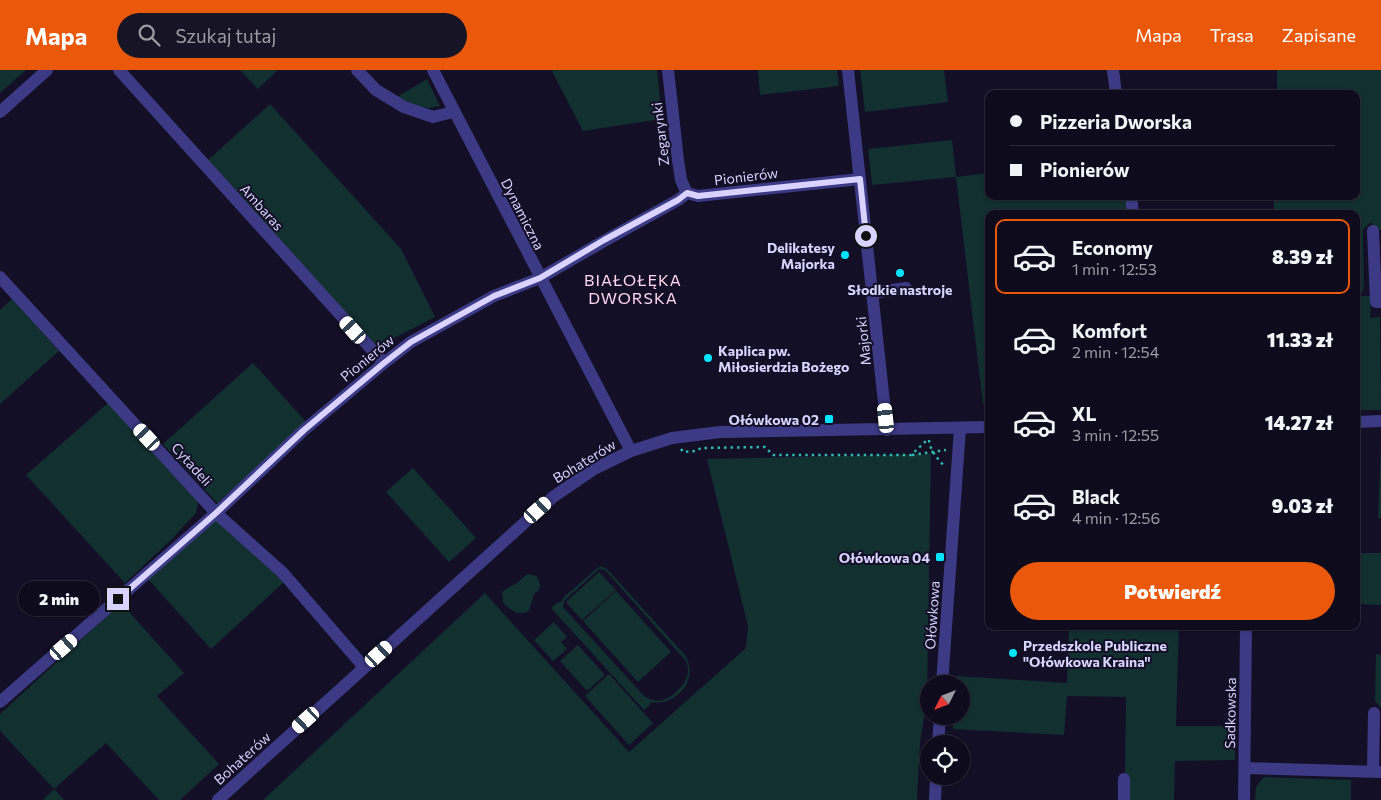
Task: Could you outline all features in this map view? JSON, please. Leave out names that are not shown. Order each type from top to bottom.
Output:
[{"type":"street","points":[[0,112],[47,70]]},
{"type":"street","name":"Ambaras","points":[[119,70],[384,363]]},
{"type":"street","points":[[357,70],[376,90],[404,107],[433,117],[453,112]]},
{"type":"street","name":"Dynamiczna","points":[[433,70],[453,112],[631,451]]},
{"type":"street","name":"Zegarynki","points":[[668,70],[681,180],[687,193]]},
{"type":"street","name":"Majorki","points":[[848,70],[887,430]]},
{"type":"street","points":[[1113,70],[1116,90]]},
{"type":"street","name":"Pionierów","points":[[0,702],[216,513],[304,430],[411,342],[494,296],[540,278],[604,240],[678,200],[687,193],[698,196],[860,179]]},
{"type":"street","points":[[1374,231],[1379,302]]},
{"type":"street","name":"Cytadeli","points":[[0,277],[216,513],[283,573],[364,667]]},
{"type":"street","points":[[872,293],[906,288]]},
{"type":"street","points":[[1360,422],[1381,421]]},
{"type":"street","name":"Bohaterów","points":[[218,800],[552,497],[594,469],[631,451],[672,438],[720,432],[985,427]]},
{"type":"street","name":"Ołówkowa","points":[[943,675],[960,428]]},
{"type":"street","name":"Sadkowska","points":[[1244,800],[1246,630]]},
{"type":"street","points":[[1244,768],[1377,772],[1374,713]]},
{"type":"street","points":[[1124,779],[1124,800]]},
{"type":"street","points":[[935,800],[936,785]]},
{"type":"path","points":[[911,455],[950,449]]},
{"type":"green space","points":[[0,70],[26,70],[0,93]]},
{"type":"green space","points":[[240,70],[278,70],[258,89]]},
{"type":"green space","points":[[657,70],[662,119],[583,131],[552,71]]},
{"type":"green space","points":[[758,70],[837,70],[839,86],[760,95]]},
{"type":"green space","points":[[860,70],[944,70],[948,102],[865,112]]},
{"type":"green space","points":[[1277,70],[1381,70],[1381,230],[1377,230],[1371,222],[1363,230],[1364,289],[1360,296],[1360,210],[1274,210],[1274,200],[1360,200],[1360,90],[1277,90]]},
{"type":"green space","points":[[427,79],[440,106],[428,108],[415,105],[397,97]]},
{"type":"green space","points":[[270,104],[401,249],[435,317],[377,347],[207,161]]},
{"type":"green space","points":[[952,140],[956,177],[872,185],[868,149]]},
{"type":"green space","points":[[985,173],[985,200],[1125,200],[1127,210],[985,210],[985,404],[983,404],[956,177]]},
{"type":"green space","points":[[1360,296],[1371,296],[1370,318],[1380,317],[1381,410],[1360,410]]},
{"type":"green space","points":[[12,299],[59,351],[0,404],[0,310]]},
{"type":"green space","points":[[253,363],[307,423],[217,503],[163,444]]},
{"type":"green space","points":[[108,403],[198,501],[196,513],[171,540],[125,583],[26,475]]},
{"type":"green space","points":[[1381,443],[1381,518],[1378,518]]},
{"type":"green space","points":[[931,454],[927,675],[920,675],[920,725],[923,725],[920,735],[917,800],[263,800],[485,593],[629,752],[746,648],[748,626],[707,459]]},
{"type":"green space","points":[[413,468],[476,538],[449,562],[386,492]]},
{"type":"green space","points":[[216,519],[284,582],[211,649],[148,579]]},
{"type":"green space","points":[[1360,553],[1381,553],[1381,605],[1360,604]]},
{"type":"green space","points":[[601,566],[607,569],[685,655],[689,664],[690,674],[683,690],[676,696],[669,700],[650,702],[651,704],[644,710],[551,608],[558,602],[560,603],[564,597]],"holes":[[[599,569],[605,570],[686,661],[688,674],[685,682],[680,689],[668,698],[657,701],[644,696],[563,607],[564,601]]]},
{"type":"green space","points":[[599,572],[616,590],[582,620],[566,602]]},
{"type":"green space","points":[[528,574],[537,576],[540,585],[539,590],[534,594],[529,611],[518,613],[503,603],[502,592]]},
{"type":"green space","points":[[616,591],[671,652],[638,682],[583,621]]},
{"type":"green space","points":[[121,603],[184,673],[157,696],[219,764],[180,800],[159,800],[106,743],[54,789],[0,731],[0,714]]},
{"type":"green space","points":[[554,622],[567,637],[561,642],[567,649],[553,661],[534,640]]},
{"type":"green space","points":[[1069,630],[1179,630],[1176,726],[1235,726],[1235,760],[1175,761],[1174,800],[1129,800],[1130,779],[1125,772],[1126,697],[1067,696],[1064,735],[953,729],[953,725],[970,725],[970,677],[1067,683]]},
{"type":"green space","points":[[578,645],[605,675],[587,691],[560,661]]},
{"type":"green space","points":[[1376,654],[1381,655],[1381,708],[1375,701]]},
{"type":"green space","points":[[609,674],[653,723],[629,745],[585,696]]},
{"type":"green space","points":[[1264,777],[1351,780],[1351,800],[1255,800],[1256,787]]},
{"type":"green space","points":[[54,789],[64,800],[43,800]]},
{"type":"place","name":"Delikatesy Majorka","points":[[845,255]]},
{"type":"place","name":"Słodkie nastroje","points":[[900,273]]},
{"type":"place","name":"Kaplica pw. Miłosierdzia Bożego","points":[[708,358]]},
{"type":"place","name":"Ołówkowa 02","points":[[829,419]]},
{"type":"place","name":"Ołówkowa 04","points":[[940,557]]},
{"type":"place","name":"Przedszkole Publiczne \"Ołówkowa Kraina\"","points":[[1013,653]]},
{"type":"district","name":"BIAŁOŁĘKA DWORSKA","points":[[633,288]]},
{"type":"route","points":[[118,599],[216,513],[304,430],[411,342],[494,296],[540,278],[604,240],[678,200],[687,193],[698,196],[713,195],[860,179],[866,236]]}]
